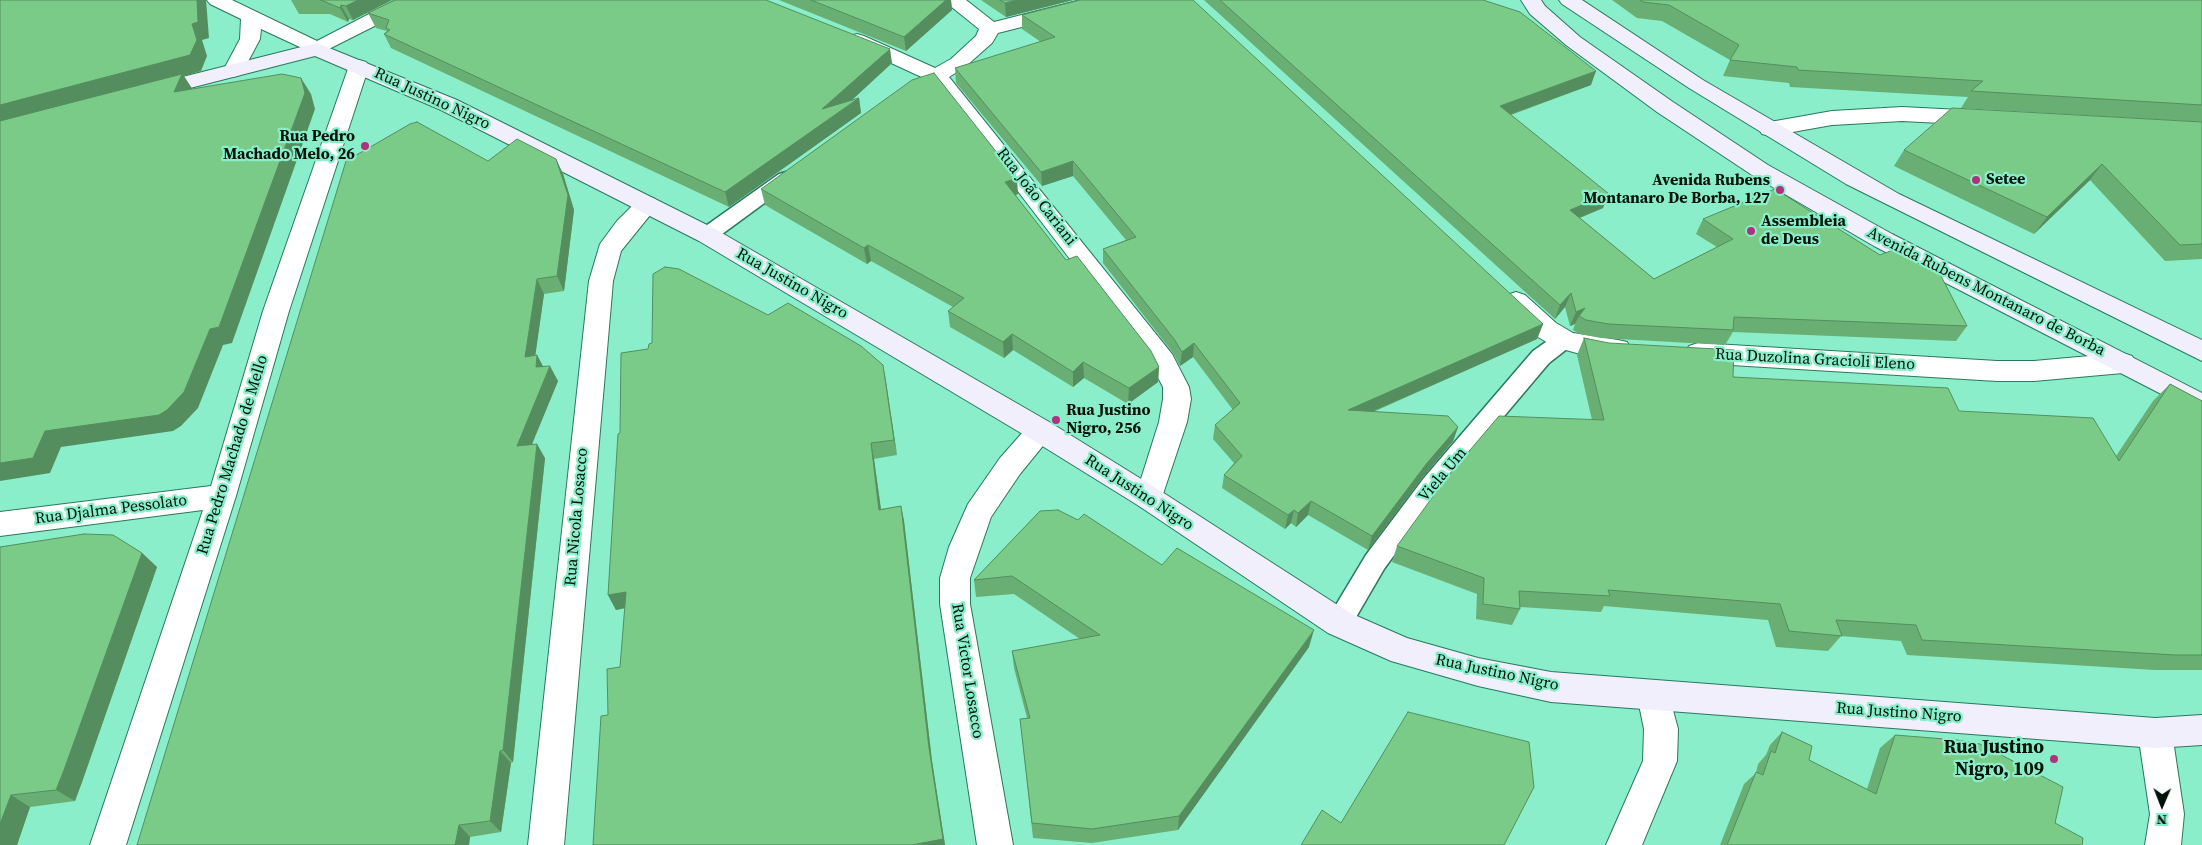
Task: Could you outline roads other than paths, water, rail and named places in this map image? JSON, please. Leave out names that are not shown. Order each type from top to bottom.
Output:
[{"type":"street","points":[[217,0],[318,49]]},
{"type":"street","points":[[134,96],[318,49],[411,0]]},
{"type":"street","points":[[953,0],[983,21],[989,29]]},
{"type":"street","points":[[989,29],[1105,0]]},
{"type":"street","name":"Avenida Rubens Montanaro de Borba","points":[[1531,0],[1537,10],[1573,41],[1665,107],[1760,170],[1883,240],[2202,405]]},
{"type":"street","points":[[1569,0],[1696,84],[1892,200],[2202,350]]},
{"type":"street","points":[[233,71],[250,40],[251,18]]},
{"type":"street","points":[[925,80],[958,62],[985,39],[989,29]]},
{"type":"street","name":"Rua João Cariani","points":[[838,33],[893,54],[925,80],[948,87],[1163,361],[1176,387],[1176,399],[1173,422],[1149,498]]},
{"type":"street","name":"Rua Justino Nigro","points":[[318,49],[449,105],[707,234],[1041,431],[1149,498],[1338,623],[1402,651],[1478,672],[1551,687],[2155,733],[2202,730]]},
{"type":"street","name":"Rua Pedro Machado de Mello","points":[[108,845],[222,496],[276,311],[359,66]]},
{"type":"street","points":[[1770,129],[1832,118],[1902,114],[1999,118]]},
{"type":"street","name":"Rua Nicola Losacco","points":[[546,845],[601,281],[609,250],[625,227],[647,204]]},
{"type":"street","points":[[1500,286],[1547,330],[1564,340],[1584,346],[1639,350]]},
{"type":"street","name":"Rua Duzolina Gracioli Eleno","points":[[1677,352],[1997,370],[2034,370],[2123,363]]},
{"type":"street","name":"Rua Victor Losacco","points":[[995,845],[955,604],[955,578],[964,547],[978,512],[1000,478],[1041,431]]},
{"type":"street","name":"Rua Djalma Pessolato","points":[[0,524],[222,496]]},
{"type":"street","points":[[1624,845],[1660,761],[1661,729],[1653,695]]},
{"type":"street","points":[[2155,733],[2167,814],[2163,845]]},
{"type":"lane","points":[[707,234],[802,167]]},
{"type":"lane","name":"Viela Um","points":[[1338,623],[1374,562],[1432,485],[1541,357],[1564,340]]},
{"type":"place","name":"Rua Pedro Machado Melo, 26","points":[[365,146]]},
{"type":"place","name":"Setee","points":[[1976,180]]},
{"type":"place","name":"Avenida Rubens Montanaro De Borba, 127","points":[[1780,190]]},
{"type":"place","name":"Assembleia de Deus","points":[[1751,231]]},
{"type":"place","name":"Rua Justino Nigro, 256","points":[[1056,420]]},
{"type":"place","name":"Rua Justino Nigro, 109","points":[[2054,759]]}]
